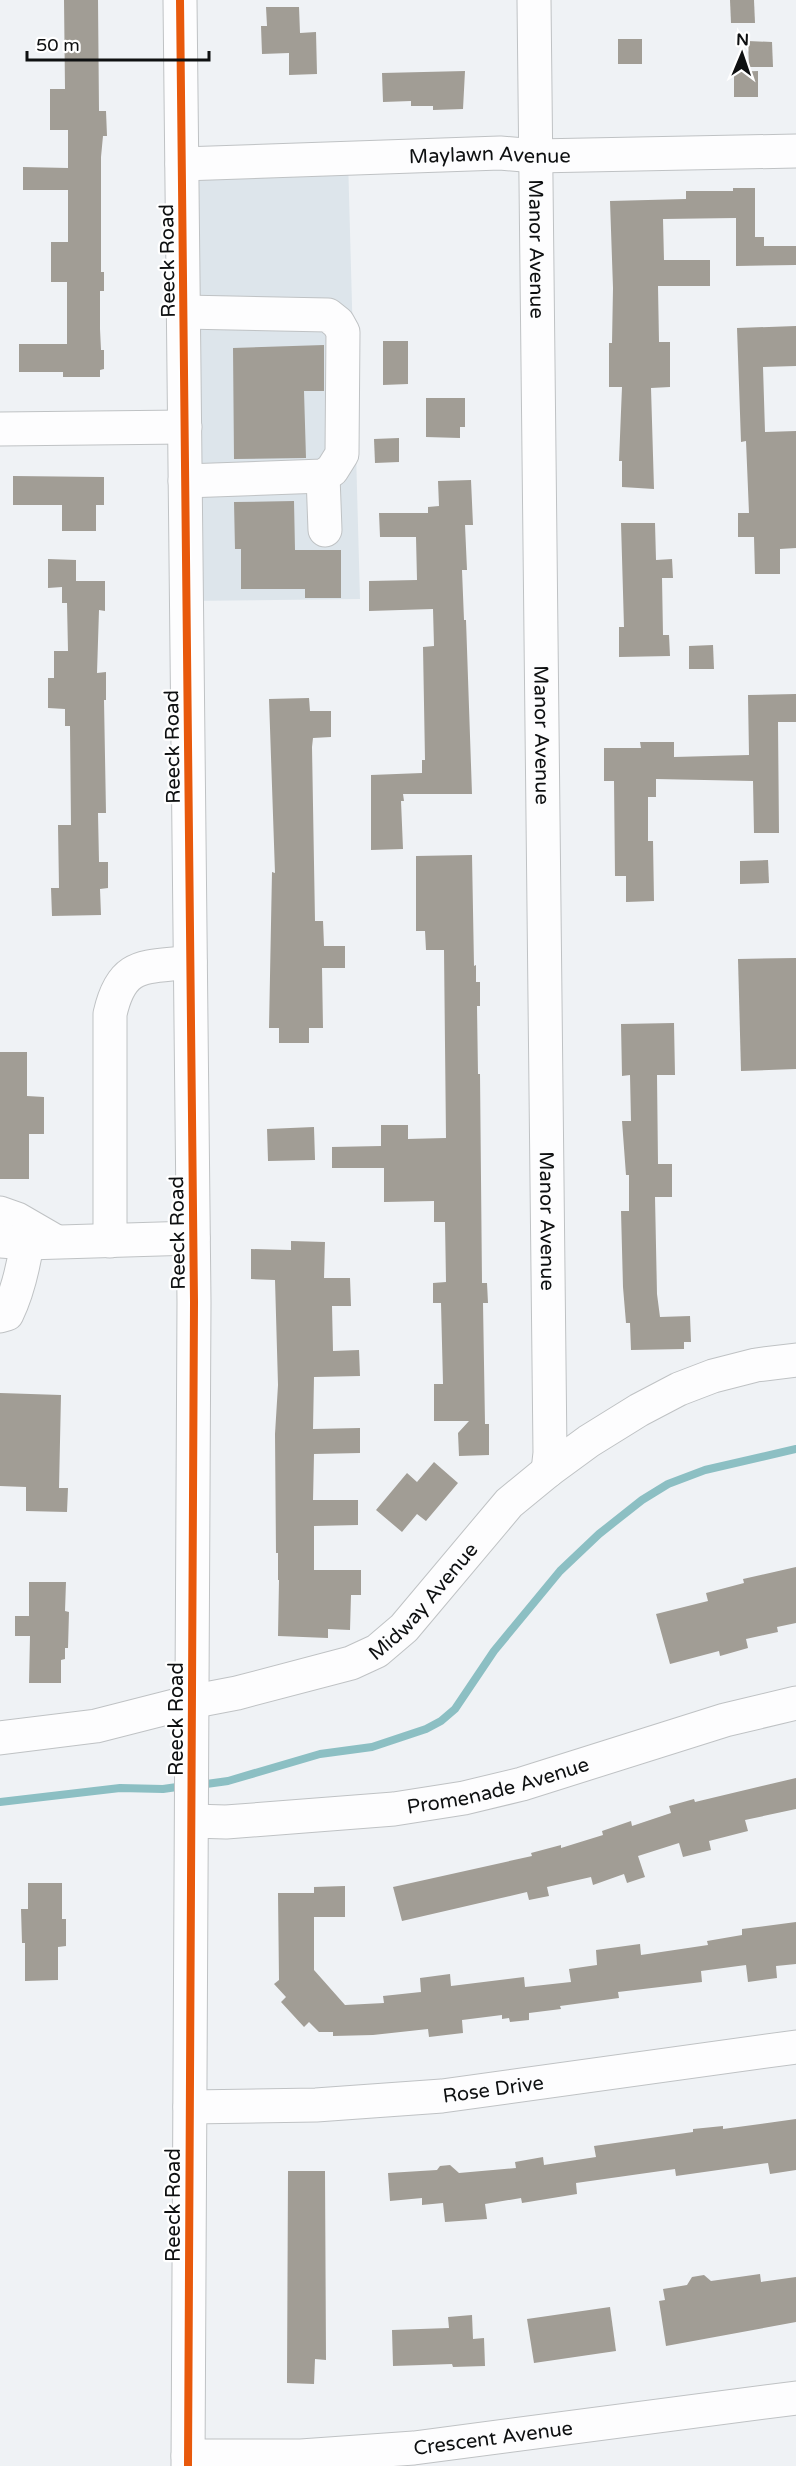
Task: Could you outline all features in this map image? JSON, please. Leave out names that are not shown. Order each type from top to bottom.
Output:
[{"type":"street","name":"Reeck Road","points":[[180,0],[193,1238],[188,2461]]},
{"type":"street","name":"Manor Avenue","points":[[534,0],[550,1453],[548,1470]]},
{"type":"street","name":"Maylawn Avenue","points":[[182,164],[500,153],[536,156],[796,151]]},
{"type":"street","points":[[184,312],[323,314],[338,322],[343,332],[342,454],[332,470],[323,476],[185,481]]},
{"type":"street","points":[[0,429],[185,427]]},
{"type":"street","points":[[323,476],[325,530]]},
{"type":"street","points":[[110,1241],[110,1014],[115,992],[127,977],[138,969],[190,962]]},
{"type":"street","points":[[0,1213],[17,1220],[28,1242],[16,1295],[7,1314],[0,1316]]},
{"type":"street","points":[[28,1242],[193,1238]]},
{"type":"street","name":"Midway Avenue","points":[[0,1738],[96,1726],[351,1663],[377,1651],[404,1628],[509,1503],[548,1470],[599,1435],[679,1389],[712,1376],[796,1360]]},
{"type":"street","name":"Promenade Avenue","points":[[192,1815],[226,1822],[394,1809],[464,1798],[522,1784],[724,1720],[796,1703]]},
{"type":"street","name":"Rose Drive","points":[[190,2107],[316,2105],[442,2096],[796,2047]]},
{"type":"street","name":"Crescent Avenue","points":[[188,2461],[414,2448],[796,2398]]},
{"type":"shaded area","points":[[348,158],[360,599],[186,601],[182,164]]},
{"type":"building","points":[[64,0],[98,0],[99,111],[106,111],[107,136],[103,136],[101,157],[101,272],[104,272],[104,291],[100,291],[100,329],[101,350],[104,350],[104,369],[100,370],[100,377],[63,377],[63,372],[19,372],[19,344],[67,344],[67,282],[51,282],[51,242],[68,242],[68,190],[23,190],[23,167],[68,168],[68,130],[50,130],[50,89],[65,89]]},
{"type":"building","points":[[730,0],[754,0],[755,23],[731,23]]},
{"type":"building","points":[[266,7],[299,7],[300,33],[316,32],[317,74],[289,75],[289,53],[262,54],[261,26],[267,26]]},
{"type":"building","points":[[618,39],[642,39],[642,64],[618,64]]},
{"type":"building","points":[[748,41],[772,42],[773,67],[749,67]]},
{"type":"building","points":[[465,71],[463,109],[433,110],[433,106],[411,106],[411,101],[383,102],[382,73]]},
{"type":"building","points":[[758,71],[758,97],[734,97],[734,72]]},
{"type":"building","points":[[733,188],[755,188],[755,237],[764,237],[764,246],[796,246],[796,265],[736,266],[736,218],[663,219],[664,260],[710,260],[710,286],[658,286],[659,342],[670,342],[670,387],[651,388],[654,489],[622,487],[622,461],[619,461],[622,387],[609,387],[613,288],[610,201],[686,199],[686,191],[733,191]]},
{"type":"building","points":[[796,326],[796,366],[763,367],[765,432],[796,431],[796,548],[780,549],[780,574],[755,574],[754,537],[738,537],[738,513],[749,513],[746,441],[741,442],[737,328]]},
{"type":"building","points":[[383,341],[408,341],[408,384],[383,385]]},
{"type":"building","points":[[324,345],[324,391],[304,391],[306,458],[234,459],[233,348]]},
{"type":"building","points":[[426,398],[465,398],[465,427],[460,427],[460,438],[426,437]]},
{"type":"building","points":[[399,438],[399,462],[375,463],[374,439]]},
{"type":"building","points":[[13,476],[104,477],[104,505],[96,505],[96,531],[62,531],[62,505],[13,505]]},
{"type":"building","points":[[471,480],[473,525],[465,525],[467,570],[462,570],[472,794],[403,794],[404,801],[401,801],[403,849],[371,850],[371,775],[422,773],[422,760],[425,760],[423,647],[434,646],[433,609],[369,611],[369,581],[417,580],[416,537],[380,537],[379,513],[428,513],[428,507],[439,506],[438,481]]},
{"type":"building","points":[[294,501],[295,550],[341,550],[341,598],[305,598],[305,589],[241,589],[241,549],[235,549],[234,502]]},
{"type":"building","points":[[621,523],[655,523],[656,560],[672,559],[673,578],[662,578],[663,635],[669,635],[670,656],[619,657],[619,627],[624,627]]},
{"type":"building","points":[[48,559],[76,560],[76,581],[105,581],[105,611],[99,610],[97,673],[106,672],[106,700],[104,700],[106,813],[98,813],[99,862],[108,862],[108,888],[100,889],[101,915],[52,916],[51,888],[59,888],[58,825],[71,825],[70,726],[65,726],[65,709],[48,708],[48,678],[54,678],[54,651],[68,651],[67,603],[62,603],[62,587],[48,588]]},
{"type":"building","points":[[713,645],[714,669],[689,669],[689,646]]},
{"type":"building","points":[[796,694],[796,722],[778,722],[779,833],[754,833],[753,781],[656,779],[656,797],[648,797],[648,841],[653,841],[654,901],[626,902],[626,876],[615,876],[614,781],[604,781],[604,748],[641,748],[640,742],[674,742],[674,757],[749,755],[748,695]]},
{"type":"building","points":[[309,698],[310,711],[331,711],[331,737],[313,738],[312,747],[315,921],[323,921],[324,946],[345,946],[345,968],[322,968],[323,1028],[309,1028],[309,1043],[279,1043],[279,1028],[269,1028],[272,872],[275,873],[269,699]]},
{"type":"building","points":[[472,855],[474,966],[476,965],[476,982],[480,982],[480,1006],[477,1006],[478,1074],[480,1074],[482,1283],[487,1283],[488,1303],[483,1303],[485,1424],[489,1424],[489,1455],[459,1456],[458,1433],[469,1421],[434,1421],[434,1384],[443,1384],[441,1303],[433,1303],[433,1283],[446,1282],[445,1222],[434,1222],[434,1201],[384,1202],[384,1168],[332,1168],[332,1147],[381,1146],[381,1125],[408,1125],[408,1139],[446,1138],[444,950],[426,950],[425,931],[416,931],[416,856]]},
{"type":"building","points":[[768,860],[769,883],[740,884],[740,861]]},
{"type":"building","points":[[796,958],[796,1069],[741,1071],[738,959]]},
{"type":"building","points":[[674,1023],[675,1075],[657,1075],[658,1164],[672,1164],[672,1197],[655,1197],[657,1294],[660,1317],[690,1316],[691,1342],[684,1342],[684,1349],[631,1350],[630,1323],[626,1323],[623,1287],[621,1211],[629,1211],[629,1175],[626,1175],[622,1121],[631,1121],[630,1075],[622,1076],[621,1024]]},
{"type":"building","points":[[0,1052],[27,1052],[27,1096],[44,1097],[44,1134],[29,1134],[29,1179],[0,1179]]},
{"type":"building","points":[[314,1127],[315,1160],[268,1161],[267,1129]]},
{"type":"building","points":[[291,1241],[325,1242],[324,1278],[350,1278],[351,1306],[332,1306],[333,1351],[359,1350],[360,1376],[314,1377],[313,1429],[360,1428],[360,1453],[314,1454],[313,1500],[358,1500],[358,1525],[314,1526],[314,1570],[361,1570],[361,1595],[351,1595],[350,1630],[328,1629],[328,1638],[278,1636],[279,1580],[278,1553],[276,1553],[275,1434],[278,1385],[275,1280],[251,1279],[251,1249],[291,1250]]},
{"type":"building","points":[[0,1393],[61,1395],[59,1488],[68,1488],[67,1512],[26,1511],[26,1487],[0,1486]]},
{"type":"building","points":[[434,1462],[458,1483],[426,1521],[417,1514],[402,1532],[376,1510],[407,1473],[417,1482]]},
{"type":"building","points":[[796,1567],[796,1623],[777,1627],[778,1632],[746,1639],[748,1648],[720,1656],[719,1651],[670,1664],[656,1614],[708,1601],[706,1593],[744,1583],[743,1579]]},
{"type":"building","points":[[29,1582],[66,1582],[65,1611],[69,1612],[68,1648],[65,1648],[65,1659],[61,1660],[61,1683],[29,1683],[30,1636],[15,1636],[15,1616],[29,1616]]},
{"type":"building","points":[[796,1778],[796,1809],[745,1820],[748,1831],[709,1841],[711,1850],[683,1857],[679,1843],[638,1856],[645,1877],[627,1883],[624,1874],[593,1885],[591,1877],[547,1887],[549,1896],[529,1900],[527,1892],[402,1921],[393,1887],[532,1856],[531,1853],[561,1845],[561,1848],[603,1835],[602,1831],[631,1821],[632,1826],[671,1813],[669,1806]]},
{"type":"building","points":[[28,1883],[62,1883],[62,1919],[66,1919],[66,1946],[58,1947],[58,1980],[25,1981],[25,1943],[22,1943],[21,1909],[28,1909]]},
{"type":"building","points":[[345,1886],[345,1917],[314,1917],[314,1970],[345,2005],[384,2003],[383,1996],[421,1992],[420,1978],[450,1974],[451,1986],[524,1977],[525,1987],[571,1982],[569,1969],[597,1965],[596,1950],[640,1944],[641,1955],[708,1945],[707,1941],[742,1935],[742,1929],[796,1922],[796,1964],[776,1966],[777,1978],[748,1982],[746,1965],[701,1971],[702,1982],[618,1992],[619,1998],[560,2006],[561,2009],[529,2013],[529,2020],[510,2022],[509,2018],[502,2019],[502,2015],[462,2020],[463,2033],[429,2037],[428,2029],[373,2035],[333,2036],[333,2032],[319,2032],[309,2022],[304,2027],[281,2002],[286,1997],[274,1984],[279,1980],[278,1893],[314,1893],[314,1887]]},
{"type":"building","points":[[796,2119],[796,2170],[770,2174],[768,2163],[676,2176],[675,2169],[576,2183],[577,2194],[522,2203],[521,2198],[485,2204],[487,2219],[445,2222],[443,2203],[422,2205],[422,2198],[390,2201],[388,2173],[437,2170],[440,2166],[450,2165],[459,2173],[516,2168],[515,2162],[543,2157],[544,2165],[596,2157],[594,2146],[693,2132],[693,2129],[723,2126],[723,2129]]},
{"type":"building","points":[[288,2171],[325,2171],[326,2360],[315,2359],[314,2384],[287,2383]]},
{"type":"building","points":[[760,2274],[761,2282],[796,2277],[796,2322],[666,2346],[659,2301],[665,2300],[663,2289],[687,2285],[692,2277],[704,2275],[711,2281]]},
{"type":"building","points":[[610,2307],[616,2351],[534,2363],[527,2319]]},
{"type":"building","points":[[472,2315],[473,2339],[484,2338],[485,2366],[453,2367],[452,2364],[393,2366],[392,2330],[449,2328],[448,2317]]},
{"type":"waterway","points":[[199,1785],[228,1781],[320,1754],[372,1747],[426,1729],[441,1721],[455,1709],[494,1651],[560,1571],[599,1534],[642,1500],[668,1484],[705,1470],[796,1449]]},
{"type":"waterway","points":[[0,1802],[120,1788],[163,1789],[184,1786]]},
{"type":"cycle path","points":[[180,0],[194,1302],[188,2466]]}]
